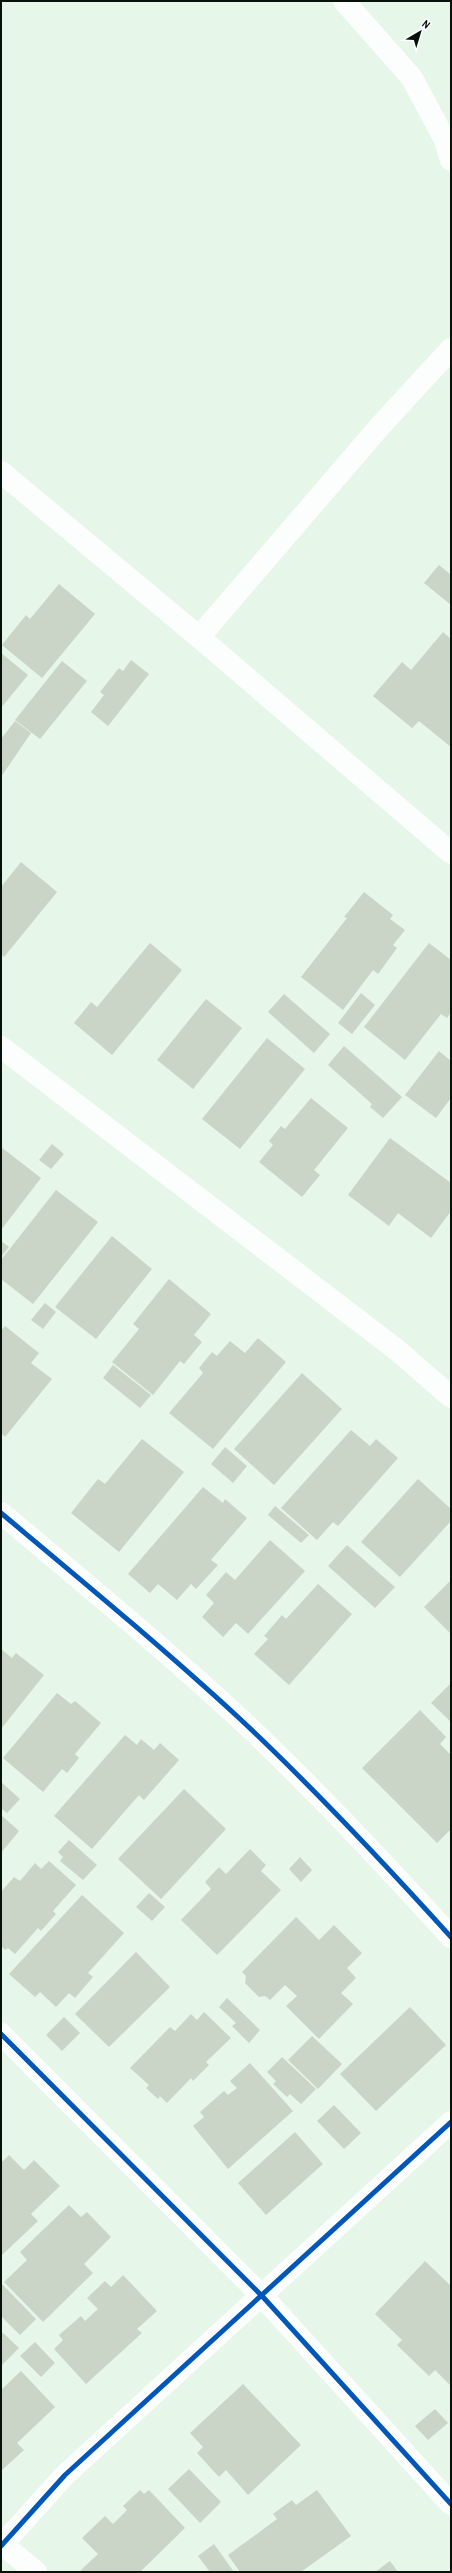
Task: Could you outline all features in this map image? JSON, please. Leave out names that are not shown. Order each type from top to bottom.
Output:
[{"type":"street","points":[[344,1],[412,78],[446,140],[451,160]]},
{"type":"street","points":[[199,637],[381,425],[451,349]]},
{"type":"street","points":[[1,472],[199,637],[451,853]]},
{"type":"street","points":[[1,1047],[397,1350],[451,1397]]},
{"type":"street","points":[[1,1513],[102,1598],[240,1718],[375,1854],[451,1937]]},
{"type":"street","points":[[1,2034],[263,2297],[451,2504]]},
{"type":"street","points":[[36,2572],[1,2544],[65,2475],[263,2297],[451,2122]]},
{"type":"building","points":[[439,565],[451,575],[451,605],[424,583]]},
{"type":"building","points":[[59,584],[95,614],[42,678],[2,645],[26,615],[30,619]]},
{"type":"building","points":[[443,632],[451,639],[451,747],[419,721],[412,728],[373,696],[402,662],[411,670]]},
{"type":"building","points":[[1,653],[28,675],[1,708]]},
{"type":"building","points":[[131,660],[149,674],[108,726],[91,712],[104,695],[100,692],[119,668],[123,671]]},
{"type":"building","points":[[62,661],[87,681],[40,739],[15,720]]},
{"type":"building","points":[[15,721],[31,733],[1,777],[1,739]]},
{"type":"building","points":[[21,862],[57,892],[4,957],[1,954],[1,887]]},
{"type":"building","points":[[364,892],[393,915],[390,919],[405,930],[393,945],[397,948],[378,974],[373,970],[343,1010],[301,977],[347,918],[344,917]]},
{"type":"building","points":[[150,943],[182,970],[112,1055],[74,1023],[91,1002],[97,1007]]},
{"type":"building","points":[[429,943],[451,960],[451,1012],[447,1018],[441,1014],[405,1060],[364,1027]]},
{"type":"building","points":[[361,993],[375,1005],[352,1034],[338,1023]]},
{"type":"building","points":[[284,994],[330,1034],[314,1053],[268,1012]]},
{"type":"building","points":[[206,999],[242,1028],[193,1089],[157,1060]]},
{"type":"building","points":[[267,1038],[305,1069],[240,1149],[202,1119]]},
{"type":"building","points":[[344,1046],[402,1097],[383,1118],[370,1107],[372,1104],[328,1065]]},
{"type":"building","points":[[439,1051],[451,1061],[451,1098],[436,1118],[405,1095]]},
{"type":"building","points":[[311,1098],[348,1128],[314,1170],[320,1175],[302,1197],[259,1162],[273,1145],[269,1141],[281,1126],[285,1129]]},
{"type":"building","points":[[390,1138],[451,1183],[451,1211],[431,1238],[398,1213],[389,1226],[348,1195]]},
{"type":"building","points":[[52,1144],[64,1154],[51,1169],[39,1160]]},
{"type":"building","points":[[1,1147],[41,1178],[1,1230]]},
{"type":"building","points":[[56,1190],[98,1222],[33,1304],[1,1279],[1,1260]]},
{"type":"building","points":[[112,1236],[152,1269],[96,1339],[55,1307]]},
{"type":"building","points":[[1,1241],[9,1247],[1,1257]]},
{"type":"building","points":[[169,1279],[211,1314],[194,1335],[202,1342],[184,1364],[180,1361],[153,1395],[112,1362],[139,1329],[133,1324]]},
{"type":"building","points":[[45,1303],[56,1312],[43,1329],[31,1320]]},
{"type":"building","points":[[5,1326],[39,1353],[31,1363],[52,1379],[5,1437],[1,1433],[1,1331]]},
{"type":"building","points":[[258,1338],[286,1362],[213,1449],[169,1413],[203,1373],[199,1368],[212,1352],[217,1356],[230,1341],[245,1353]]},
{"type":"building","points":[[113,1365],[151,1395],[140,1408],[103,1378]]},
{"type":"building","points":[[302,1373],[342,1409],[274,1485],[234,1449]]},
{"type":"building","points":[[351,1430],[370,1446],[376,1439],[398,1458],[338,1526],[333,1522],[317,1540],[281,1508]]},
{"type":"building","points":[[142,1439],[184,1472],[119,1552],[71,1513],[98,1479],[105,1484]]},
{"type":"building","points":[[225,1447],[247,1466],[233,1483],[211,1464]]},
{"type":"building","points":[[418,1479],[451,1509],[451,1521],[400,1577],[361,1542]]},
{"type":"building","points":[[203,1487],[223,1503],[225,1499],[247,1518],[211,1560],[218,1565],[196,1589],[191,1584],[177,1600],[158,1584],[150,1593],[128,1574]]},
{"type":"building","points":[[275,1506],[309,1535],[301,1543],[268,1515]]},
{"type":"building","points":[[270,1540],[305,1571],[248,1634],[236,1623],[223,1637],[202,1617],[214,1603],[206,1595],[226,1572],[235,1580]]},
{"type":"building","points":[[347,1545],[395,1587],[375,1608],[328,1566]]},
{"type":"building","points":[[451,1580],[451,1634],[424,1607]]},
{"type":"building","points":[[318,1584],[352,1614],[289,1685],[254,1654],[268,1639],[264,1636],[282,1615],[286,1619]]},
{"type":"building","points":[[1,1649],[12,1658],[16,1653],[44,1675],[1,1729]]},
{"type":"building","points":[[451,1683],[451,1722],[431,1703]]},
{"type":"building","points":[[57,1693],[71,1704],[75,1701],[101,1723],[75,1754],[79,1758],[67,1773],[62,1769],[43,1792],[3,1758]]},
{"type":"building","points":[[420,1710],[446,1737],[440,1744],[451,1755],[451,1829],[437,1843],[362,1768]]},
{"type":"building","points":[[125,1735],[137,1745],[141,1739],[154,1750],[160,1743],[179,1760],[144,1800],[139,1795],[92,1849],[54,1816]]},
{"type":"building","points":[[1,1782],[20,1799],[7,1813],[1,1808]]},
{"type":"building","points":[[184,1789],[226,1829],[161,1899],[118,1859]]},
{"type":"building","points":[[1,1815],[19,1831],[1,1853]]},
{"type":"building","points":[[69,1840],[97,1865],[83,1880],[60,1861],[63,1857],[58,1852]]},
{"type":"building","points":[[250,1849],[266,1865],[261,1871],[281,1890],[217,1955],[181,1920],[211,1889],[205,1882],[219,1867],[226,1874]]},
{"type":"building","points":[[300,1857],[312,1870],[301,1882],[289,1869]]},
{"type":"building","points":[[49,1861],[76,1885],[53,1911],[56,1914],[41,1931],[38,1928],[15,1954],[8,1948],[5,1950],[1,1946],[1,1892],[14,1877],[20,1881],[35,1863],[41,1869]]},
{"type":"building","points":[[149,1893],[165,1907],[152,1921],[136,1907]]},
{"type":"building","points":[[82,1895],[124,1933],[88,1973],[93,1977],[75,1998],[69,1993],[56,2007],[40,1992],[35,1997],[9,1974]]},
{"type":"building","points":[[296,1917],[319,1940],[334,1925],[362,1953],[347,1968],[356,1978],[341,1993],[353,2004],[319,2039],[286,2006],[297,1996],[285,1985],[270,2000],[265,1996],[259,1997],[245,1983],[246,1976],[242,1972]]},
{"type":"building","points":[[136,1952],[170,1987],[109,2047],[75,2014]]},
{"type":"building","points":[[227,1998],[260,2030],[249,2043],[232,2026],[236,2023],[219,2007]]},
{"type":"building","points":[[410,2007],[446,2045],[376,2111],[340,2074]]},
{"type":"building","points":[[204,2012],[231,2038],[206,2062],[209,2065],[193,2081],[191,2078],[167,2103],[160,2096],[158,2099],[146,2088],[149,2085],[130,2068],[170,2027],[175,2031],[191,2014],[197,2020]]},
{"type":"building","points":[[64,2017],[80,2033],[62,2051],[46,2035]]},
{"type":"building","points":[[312,2036],[342,2064],[318,2089],[288,2060]]},
{"type":"building","points":[[282,2057],[316,2089],[301,2104],[290,2094],[287,2097],[273,2084],[276,2081],[267,2072]]},
{"type":"building","points":[[250,2063],[293,2111],[228,2169],[193,2126],[204,2117],[200,2112],[224,2091],[228,2095],[237,2088],[230,2081]]},
{"type":"building","points":[[334,2105],[361,2133],[344,2149],[317,2121]]},
{"type":"building","points":[[295,2132],[323,2164],[266,2215],[238,2183]]},
{"type":"building","points":[[9,2155],[24,2170],[34,2160],[60,2186],[31,2214],[38,2221],[1,2256],[1,2163]]},
{"type":"building","points":[[69,2205],[81,2217],[87,2212],[111,2237],[84,2264],[93,2273],[43,2322],[4,2282],[27,2260],[20,2252]]},
{"type":"building","points":[[425,2261],[451,2286],[451,2386],[435,2370],[429,2376],[397,2345],[402,2340],[375,2314]]},
{"type":"building","points":[[123,2275],[157,2311],[137,2329],[142,2333],[86,2384],[54,2349],[63,2340],[59,2335],[81,2316],[85,2321],[98,2309],[87,2298],[105,2281],[111,2287]]},
{"type":"building","points":[[1,2283],[36,2319],[20,2335],[1,2316]]},
{"type":"building","points":[[1,2331],[19,2348],[1,2366]]},
{"type":"building","points":[[35,2342],[55,2363],[41,2377],[20,2356]]},
{"type":"building","points":[[21,2371],[55,2407],[17,2443],[24,2450],[1,2471],[1,2390]]},
{"type":"building","points":[[243,2384],[301,2445],[248,2495],[226,2470],[219,2477],[197,2453],[203,2447],[190,2433]]},
{"type":"building","points":[[435,2409],[448,2423],[428,2440],[415,2426]]},
{"type":"building","points":[[189,2469],[221,2502],[200,2523],[168,2489]]},
{"type":"building","points":[[140,2490],[144,2494],[149,2490],[185,2528],[140,2572],[82,2572],[81,2570],[98,2554],[82,2538],[105,2516],[113,2524],[127,2510],[123,2506]]},
{"type":"building","points":[[317,2490],[351,2536],[301,2572],[240,2572],[228,2555],[277,2519],[273,2514],[292,2500],[296,2505]]},
{"type":"building","points":[[214,2544],[234,2572],[210,2572],[198,2556]]},
{"type":"building","points":[[390,2561],[398,2572],[375,2572]]},
{"type":"cycle path","points":[[1,1513],[151,1640],[239,1718],[347,1825],[451,1937]]},
{"type":"cycle path","points":[[1,2034],[263,2297],[451,2504]]},
{"type":"cycle path","points":[[1,2546],[65,2475],[451,2122]]}]
